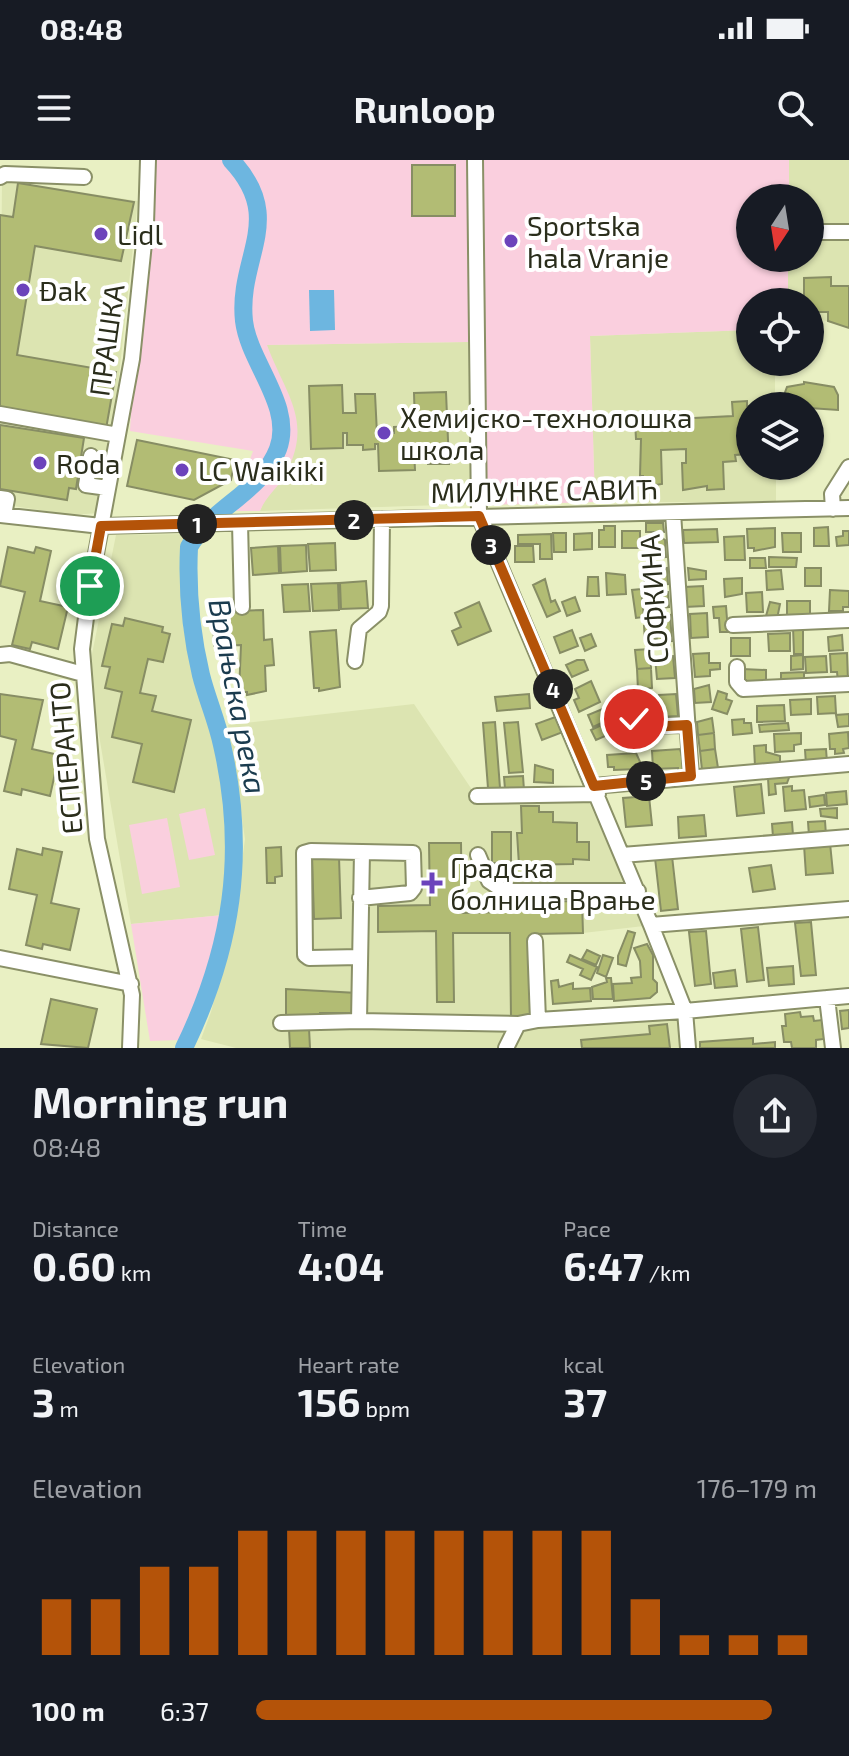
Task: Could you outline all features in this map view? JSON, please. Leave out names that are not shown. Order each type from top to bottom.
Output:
[{"type":"street","name":"ПРАШКА","points":[[101,526],[137,316],[146,224],[148,160]]},
{"type":"street","points":[[475,160],[479,516],[638,891],[685,1011],[688,1048]]},
{"type":"street","points":[[0,177],[5,174],[84,177]]},
{"type":"street","points":[[824,232],[849,232]]},
{"type":"street","points":[[0,414],[118,435]]},
{"type":"street","points":[[91,456],[86,485],[108,488]]},
{"type":"street","points":[[833,509],[835,486],[849,467]]},
{"type":"street","points":[[0,498],[7,499],[2,515]]},
{"type":"street","name":"МИЛУНКЕ САВИЋ","points":[[2,515],[101,526],[849,508]]},
{"type":"street","name":"СОФКИНА","points":[[673,513],[691,776]]},
{"type":"street","points":[[355,661],[359,629],[376,615],[381,606],[382,519]]},
{"type":"street","points":[[233,523],[242,607]]},
{"type":"street","name":"ЕСПЕРАНТО","points":[[101,526],[82,636],[83,674],[97,839],[131,984],[130,1048]]},
{"type":"street","points":[[733,625],[849,620]]},
{"type":"street","points":[[0,655],[10,654],[83,674]]},
{"type":"street","points":[[737,667],[737,682],[743,689],[849,684]]},
{"type":"street","points":[[628,707],[634,719],[643,726],[687,725]]},
{"type":"street","points":[[477,796],[596,790],[691,776],[849,764]]},
{"type":"street","points":[[622,855],[849,837]]},
{"type":"street","points":[[359,1021],[362,852]]},
{"type":"street","points":[[360,898],[398,897],[414,888],[413,853],[304,853],[305,955],[309,958],[360,957]]},
{"type":"street","points":[[478,855],[489,881],[504,891],[638,891]]},
{"type":"street","points":[[651,925],[849,909]]},
{"type":"street","points":[[535,941],[538,1020]]},
{"type":"street","points":[[0,958],[131,984]]},
{"type":"street","points":[[281,1023],[518,1024],[849,996]]},
{"type":"street","points":[[827,998],[833,1048]]},
{"type":"street","points":[[506,1048],[518,1024]]},
{"type":"shaded area","points":[[144,160],[789,160],[789,184],[736,184],[736,272],[788,272],[788,288],[736,288],[736,331],[590,336],[595,502],[486,505],[481,339],[468,342],[267,345],[294,409],[297,439],[285,475],[260,511],[231,511],[253,451],[130,431]]},
{"type":"shaded area","points":[[789,160],[849,160],[849,328],[824,320],[824,288],[788,288],[788,272],[824,272],[824,184],[789,184]]},
{"type":"shaded area","points":[[2,180],[138,201],[113,431],[0,411]]},
{"type":"shaded area","points":[[736,331],[736,376],[775,376],[775,392],[736,392],[736,480],[776,480],[776,502],[595,502],[590,336]]},
{"type":"shaded area","name":"Хемијско-технолошка школа","points":[[468,342],[471,504],[260,511],[266,496],[283,479],[267,345]]},
{"type":"shaded area","points":[[0,416],[112,438],[99,513],[72,515],[0,504]]},
{"type":"shaded area","points":[[186,534],[180,547],[183,627],[217,751],[230,831],[230,875],[223,915],[131,924],[91,688],[92,654],[116,535]]},
{"type":"shaded area","name":"Градска болница Врање","points":[[414,704],[481,803],[589,802],[644,926],[543,934],[543,1025],[680,1016],[683,1048],[236,1048],[201,1039],[233,929],[245,839],[228,725]]},
{"type":"shaded area","points":[[205,808],[215,855],[189,860],[179,814]]},
{"type":"shaded area","points":[[167,818],[180,887],[142,894],[129,825]]},
{"type":"shaded area","points":[[223,915],[197,1006],[180,1040],[150,1041],[131,924]]},
{"type":"water","points":[[309,290],[334,290],[335,330],[310,331]]},
{"type":"building","points":[[412,165],[455,165],[455,216],[412,216]]},
{"type":"building","points":[[18,183],[134,202],[121,261],[35,246],[17,355],[116,372],[106,429],[0,409],[0,215],[13,217]]},
{"type":"building","points":[[831,277],[831,286],[849,286],[849,328],[828,321],[828,312],[824,312],[824,288],[804,288],[804,278]]},
{"type":"building","points":[[804,384],[834,387],[838,395],[838,410],[824,409],[824,392],[785,392],[787,387]]},
{"type":"building","points":[[342,385],[343,413],[356,413],[355,394],[375,394],[377,434],[394,433],[394,427],[415,426],[414,393],[446,392],[449,464],[428,464],[427,449],[414,449],[415,470],[379,471],[378,444],[375,444],[375,449],[363,450],[363,445],[347,445],[347,433],[343,433],[343,448],[311,449],[309,386]]},
{"type":"building","points":[[732,402],[736,402],[736,461],[723,462],[724,489],[707,490],[707,486],[683,490],[682,463],[686,463],[686,449],[661,450],[662,484],[644,487],[643,476],[640,476],[641,439],[636,439],[635,421],[733,416]]},
{"type":"building","name":"Roda","points":[[0,425],[84,438],[76,489],[69,488],[67,500],[0,489]]},
{"type":"building","name":"LC Waikiki","points":[[137,440],[235,460],[231,480],[194,500],[127,486]]},
{"type":"building","points":[[646,523],[663,523],[664,532],[646,532]]},
{"type":"building","points":[[604,526],[615,526],[615,547],[599,547],[599,530],[604,530]]},
{"type":"building","points":[[828,527],[829,546],[814,546],[814,528]]},
{"type":"building","points":[[775,528],[775,547],[754,551],[754,548],[748,548],[747,529]]},
{"type":"building","points":[[717,529],[718,542],[684,543],[683,530]]},
{"type":"building","points":[[622,531],[640,531],[640,548],[622,548]]},
{"type":"building","points":[[843,531],[849,531],[849,545],[837,546],[836,537],[843,536]]},
{"type":"building","points":[[553,533],[566,533],[566,552],[554,552]]},
{"type":"building","points":[[592,533],[592,549],[574,550],[574,534]]},
{"type":"building","points":[[782,533],[801,533],[801,552],[783,552]]},
{"type":"building","points":[[551,534],[552,559],[540,559],[540,544],[518,544],[518,535]]},
{"type":"building","points":[[744,536],[745,560],[725,560],[724,537]]},
{"type":"building","points":[[661,537],[665,540],[666,557],[649,558],[648,538]]},
{"type":"building","points":[[335,543],[336,570],[310,571],[308,544]]},
{"type":"building","points":[[306,545],[307,571],[281,573],[280,546]]},
{"type":"building","points":[[278,546],[279,573],[253,575],[251,548]]},
{"type":"building","points":[[515,546],[533,546],[534,562],[515,562]]},
{"type":"building","points":[[8,547],[34,553],[36,547],[51,551],[40,601],[68,607],[58,649],[32,642],[30,649],[12,645],[25,592],[0,586]]},
{"type":"building","points":[[769,557],[797,558],[796,567],[769,567]]},
{"type":"building","points":[[750,558],[765,558],[766,568],[750,568]]},
{"type":"building","points":[[667,568],[668,584],[645,586],[644,572]]},
{"type":"building","points":[[688,568],[706,571],[706,579],[689,580]]},
{"type":"building","points":[[805,568],[821,568],[821,586],[805,586]]},
{"type":"building","points":[[781,570],[783,589],[767,590],[766,571]]},
{"type":"building","points":[[606,573],[625,575],[626,594],[607,595]]},
{"type":"building","points":[[588,577],[598,577],[599,596],[587,596]]},
{"type":"building","points":[[742,578],[742,594],[725,597],[724,579]]},
{"type":"building","points":[[545,579],[551,602],[555,600],[560,611],[547,617],[533,585]]},
{"type":"building","points":[[366,581],[368,608],[341,609],[340,583]]},
{"type":"building","points":[[338,583],[339,610],[313,611],[311,584]]},
{"type":"building","points":[[308,584],[310,611],[284,612],[282,585]]},
{"type":"building","points":[[703,586],[704,606],[685,607],[684,587]]},
{"type":"building","points":[[641,589],[644,617],[636,618],[632,590]]},
{"type":"building","points":[[830,590],[849,591],[849,607],[843,607],[843,611],[829,611]]},
{"type":"building","points":[[668,592],[669,607],[649,609],[648,593]]},
{"type":"building","points":[[762,592],[763,612],[747,612],[746,593]]},
{"type":"building","points":[[575,597],[580,611],[567,616],[562,602]]},
{"type":"building","points":[[787,601],[810,601],[810,617],[787,617]]},
{"type":"building","points":[[479,602],[491,631],[458,645],[452,631],[461,627],[455,613]]},
{"type":"building","points":[[770,602],[780,604],[777,619],[766,616]]},
{"type":"building","points":[[726,606],[728,632],[720,632],[719,618],[714,618],[713,607]]},
{"type":"building","points":[[263,610],[264,640],[272,639],[274,665],[265,666],[266,691],[247,695],[247,692],[239,692],[241,645],[214,646],[213,612]]},
{"type":"building","points":[[707,613],[708,637],[691,638],[690,614]]},
{"type":"building","points":[[670,615],[672,641],[657,642],[655,617]]},
{"type":"building","points":[[125,618],[163,627],[162,632],[170,634],[163,662],[148,659],[140,693],[156,696],[152,711],[191,720],[174,792],[133,782],[142,744],[112,737],[122,692],[105,688],[110,667],[102,666],[112,624],[123,626]]},
{"type":"building","points":[[653,625],[655,641],[645,642],[644,626]]},
{"type":"building","points":[[803,626],[803,654],[794,654],[793,627]]},
{"type":"building","points":[[336,630],[340,687],[319,691],[319,688],[314,688],[310,632]]},
{"type":"building","points":[[572,630],[578,646],[560,653],[554,637]]},
{"type":"building","points":[[790,633],[790,651],[769,651],[768,634]]},
{"type":"building","points":[[591,634],[596,646],[585,651],[580,638]]},
{"type":"building","points":[[842,635],[843,650],[829,651],[828,637]]},
{"type":"building","points":[[731,638],[750,638],[750,656],[731,656]]},
{"type":"building","points":[[650,649],[651,668],[637,669],[635,650]]},
{"type":"building","points":[[709,653],[709,663],[720,663],[720,669],[710,670],[710,676],[695,677],[693,654]]},
{"type":"building","points":[[847,653],[848,681],[838,682],[837,672],[831,672],[830,654]]},
{"type":"building","points":[[803,655],[803,669],[791,670],[791,656]]},
{"type":"building","points":[[673,656],[675,678],[657,679],[655,657]]},
{"type":"building","points":[[826,656],[827,672],[806,673],[805,657]]},
{"type":"building","points":[[584,660],[588,670],[572,677],[566,665]]},
{"type":"building","points":[[651,668],[652,688],[638,690],[637,669]]},
{"type":"building","points":[[742,669],[766,670],[766,682],[742,681]]},
{"type":"building","points":[[804,672],[804,682],[781,683],[781,673]]},
{"type":"building","points":[[591,681],[600,702],[579,712],[574,700],[579,698],[575,689]]},
{"type":"building","points":[[709,685],[711,702],[695,703],[694,689]]},
{"type":"building","points":[[718,691],[727,694],[726,699],[732,701],[727,714],[712,709]]},
{"type":"building","points":[[0,694],[43,700],[32,749],[59,755],[50,796],[22,789],[21,795],[4,791],[16,740],[0,736]]},
{"type":"building","points":[[529,694],[530,708],[497,711],[495,697]]},
{"type":"building","points":[[676,694],[678,716],[660,717],[659,695]]},
{"type":"building","points":[[835,696],[836,713],[818,714],[817,697]]},
{"type":"building","points":[[811,699],[811,714],[791,715],[790,700]]},
{"type":"building","points":[[612,705],[617,716],[593,727],[588,715]]},
{"type":"building","points":[[784,705],[785,721],[757,722],[757,706]]},
{"type":"building","points":[[849,714],[849,726],[838,727],[836,715]]},
{"type":"building","points":[[558,716],[563,732],[542,740],[536,724]]},
{"type":"building","points":[[712,718],[714,733],[698,735],[697,722]]},
{"type":"building","points":[[614,719],[619,730],[596,740],[591,730]]},
{"type":"building","points":[[744,719],[744,723],[751,723],[752,733],[733,735],[732,720]]},
{"type":"building","points":[[495,722],[500,788],[488,788],[483,723]]},
{"type":"building","points":[[518,722],[523,772],[509,773],[504,723]]},
{"type":"building","points":[[788,723],[789,730],[760,732],[759,725]]},
{"type":"building","points":[[848,732],[849,748],[843,749],[844,753],[835,754],[835,749],[830,749],[829,734]]},
{"type":"building","points":[[714,733],[715,749],[700,751],[698,735]]},
{"type":"building","points":[[801,733],[801,744],[794,745],[794,751],[775,752],[774,734]]},
{"type":"building","points":[[766,745],[766,752],[780,756],[780,766],[755,766],[754,746]]},
{"type":"building","points":[[680,749],[686,772],[678,772],[678,768],[653,769],[652,751]]},
{"type":"building","points":[[715,749],[718,768],[702,770],[700,751]]},
{"type":"building","points":[[826,749],[827,762],[806,764],[805,750]]},
{"type":"building","points":[[636,753],[641,764],[636,764],[637,769],[614,770],[614,767],[608,767],[607,755]]},
{"type":"building","points":[[535,765],[553,770],[553,783],[534,782]]},
{"type":"building","points":[[790,775],[787,783],[775,784],[776,794],[769,795],[768,778]]},
{"type":"building","points":[[523,776],[524,790],[505,789],[504,777]]},
{"type":"building","points":[[761,784],[764,813],[737,816],[734,787]]},
{"type":"building","points":[[792,786],[792,791],[804,790],[806,809],[785,811],[783,787]]},
{"type":"building","points":[[846,791],[847,804],[827,806],[826,793]]},
{"type":"building","points":[[824,795],[825,805],[810,807],[809,797]]},
{"type":"building","points":[[649,796],[652,825],[626,827],[623,798]]},
{"type":"building","points":[[521,806],[539,806],[539,812],[553,812],[553,822],[577,823],[577,842],[589,842],[589,860],[573,859],[573,864],[519,865],[517,833],[522,833]]},
{"type":"building","points":[[837,808],[837,818],[821,816],[820,809]]},
{"type":"building","points":[[704,815],[706,836],[679,838],[678,817]]},
{"type":"building","points":[[825,821],[826,835],[809,836],[808,822]]},
{"type":"building","points":[[792,822],[793,835],[773,837],[772,824]]},
{"type":"building","points":[[492,832],[511,832],[511,863],[492,863]]},
{"type":"building","points":[[429,843],[461,843],[462,913],[514,912],[514,902],[582,901],[583,933],[533,934],[534,1017],[511,1018],[510,933],[453,933],[454,1002],[437,1002],[436,931],[378,932],[378,906],[430,905]]},
{"type":"building","points":[[830,843],[833,873],[806,875],[804,845]]},
{"type":"building","points":[[281,847],[282,876],[275,877],[275,883],[267,883],[266,848]]},
{"type":"building","points":[[43,848],[62,852],[51,903],[79,909],[70,950],[43,944],[42,949],[26,945],[37,895],[9,889],[17,849],[42,855]]},
{"type":"building","points":[[672,856],[678,909],[661,911],[655,858]]},
{"type":"building","points":[[339,857],[341,918],[314,919],[312,858]]},
{"type":"building","points":[[771,865],[775,889],[753,892],[749,868]]},
{"type":"building","points":[[811,922],[816,975],[801,976],[795,923]]},
{"type":"building","points":[[758,927],[764,980],[747,982],[741,929]]},
{"type":"building","points":[[628,931],[635,933],[626,966],[618,964],[618,956]]},
{"type":"building","points":[[706,931],[711,984],[695,986],[689,932]]},
{"type":"building","points":[[647,944],[653,955],[653,979],[657,983],[657,992],[650,998],[614,1001],[613,984],[632,983],[631,978],[641,977],[640,961],[634,948]]},
{"type":"building","points":[[587,950],[600,956],[596,965],[582,959]]},
{"type":"building","points":[[570,955],[597,967],[591,980],[580,975],[583,969],[567,962]]},
{"type":"building","points":[[603,955],[613,958],[606,977],[597,973]]},
{"type":"building","points":[[793,966],[794,984],[769,986],[767,968]]},
{"type":"building","points":[[735,970],[737,986],[715,988],[713,973]]},
{"type":"building","points":[[606,978],[611,978],[613,999],[593,999],[592,987],[607,982]]},
{"type":"building","points":[[558,980],[559,987],[573,983],[573,989],[590,988],[591,1001],[553,1004],[551,981]]},
{"type":"building","points":[[286,989],[357,993],[357,1013],[320,1013],[320,1019],[286,1019]]},
{"type":"building","points":[[51,999],[97,1009],[88,1048],[41,1044]]},
{"type":"building","points":[[849,1010],[849,1028],[842,1029],[840,1011]]},
{"type":"building","points":[[800,1012],[801,1017],[813,1016],[814,1021],[822,1020],[824,1039],[816,1040],[816,1048],[792,1048],[791,1042],[784,1042],[782,1026],[786,1026],[785,1014]]},
{"type":"building","points":[[667,1024],[670,1048],[582,1048],[581,1040],[650,1034],[649,1026]]},
{"type":"building","points":[[309,1028],[310,1048],[290,1048],[289,1029]]},
{"type":"building","points":[[753,1038],[753,1044],[775,1042],[775,1048],[700,1048],[700,1042]]},
{"type":"waterway","name":"Врањска река","points":[[184,1048],[214,974],[224,937],[234,863],[230,785],[220,736],[201,675],[192,627],[189,547],[210,521],[260,477],[278,449],[281,433],[276,401],[254,353],[244,321],[244,298],[258,220],[256,201],[247,181],[231,160]]},
{"type":"place","name":"Lidl","points":[[101,234]]},
{"type":"place","name":"Sportska hala Vranje","points":[[511,241]]},
{"type":"place","name":"Đak","points":[[23,290]]},
{"type":"place","name":"Хемијско-технолошка школа","points":[[384,433]]},
{"type":"place","name":"Roda","points":[[40,463]]},
{"type":"place","name":"LC Waikiki","points":[[182,470]]},
{"type":"place","name":"Градска болница Врање","points":[[432,883]]},
{"type":"route","points":[[90,586],[101,526],[479,516],[594,786],[691,776],[687,725],[649,727],[634,719]]}]
